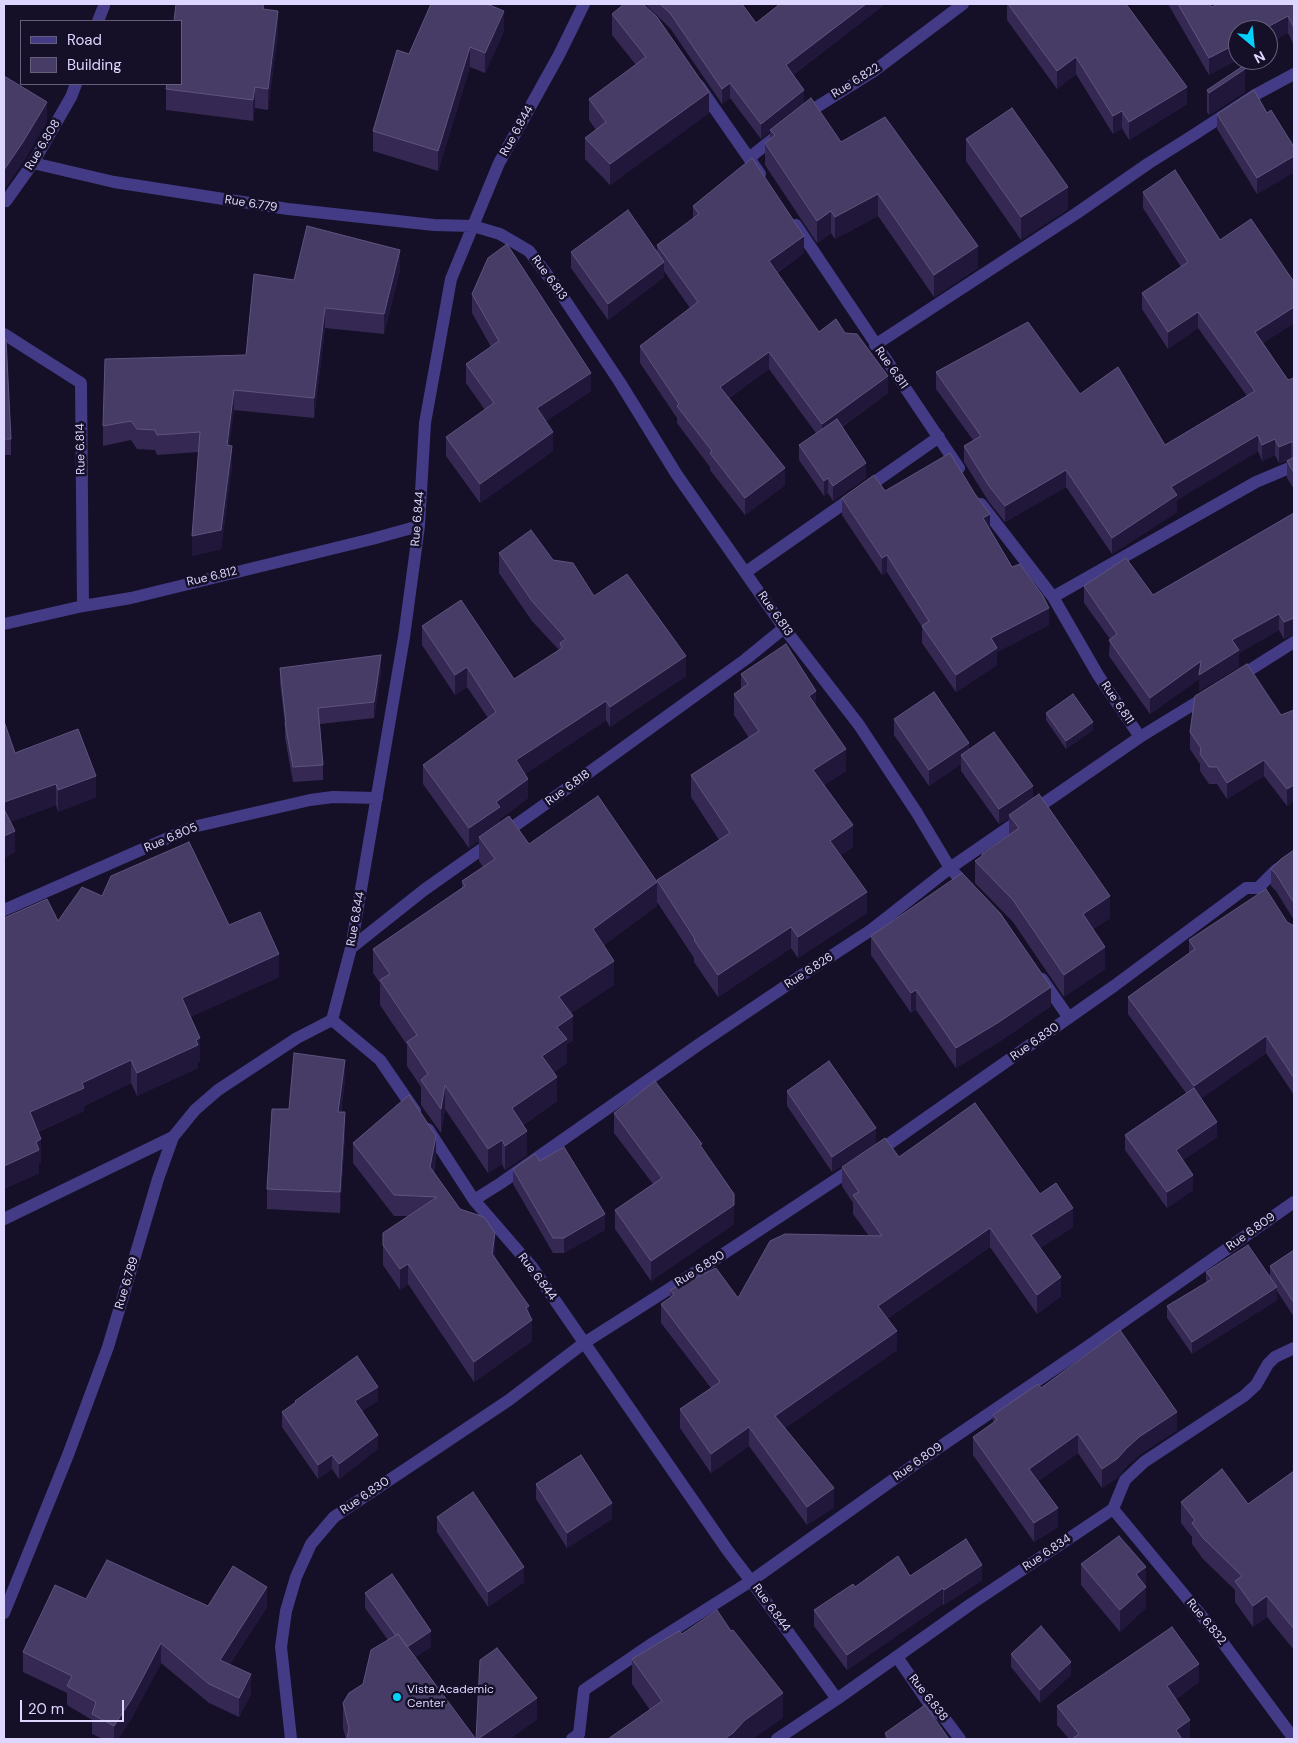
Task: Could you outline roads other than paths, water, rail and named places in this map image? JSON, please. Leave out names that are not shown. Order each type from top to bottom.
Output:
[{"type":"street","points":[[98,20],[102,4]]},
{"type":"street","name":"Rue 6.844","points":[[584,4],[559,55],[500,163],[450,279],[426,423],[419,526],[404,637],[351,948],[332,1020],[380,1060],[431,1133],[474,1200],[532,1267],[728,1551],[752,1581],[837,1700]]},
{"type":"street","name":"Rue 6.822","points":[[748,158],[813,108],[874,71],[963,4]]},
{"type":"street","points":[[690,72],[770,187]]},
{"type":"street","points":[[875,345],[1069,218],[1149,163],[1255,95],[1294,74]]},
{"type":"street","name":"Rue 6.808","points":[[4,202],[33,163],[71,97],[76,85]]},
{"type":"street","name":"Rue 6.779","points":[[33,163],[114,182],[288,210],[434,225],[472,226]]},
{"type":"street","name":"Rue 6.811","points":[[791,218],[963,475]]},
{"type":"street","name":"Rue 6.813","points":[[472,226],[500,234],[529,251],[555,285],[677,475],[784,628],[858,725],[912,806],[950,868],[975,895]]},
{"type":"street","name":"Rue 6.814","points":[[4,334],[81,383],[83,606]]},
{"type":"street","points":[[746,572],[939,437]]},
{"type":"street","points":[[1052,597],[1256,482],[1294,466]]},
{"type":"street","name":"Rue 6.811","points":[[973,491],[982,507],[1052,597],[1098,675],[1140,737]]},
{"type":"street","name":"Rue 6.812","points":[[4,624],[83,606],[131,598],[419,526]]},
{"type":"street","name":"Rue 6.818","points":[[351,948],[424,890],[746,659],[784,628]]},
{"type":"street","name":"Rue 6.826","points":[[474,1200],[792,981],[871,930],[950,868],[1140,737],[1294,642]]},
{"type":"street","name":"Rue 6.805","points":[[4,910],[193,827],[310,800],[333,797],[377,798]]},
{"type":"street","points":[[1269,896],[1258,888],[1276,870],[1294,858]]},
{"type":"street","name":"Rue 6.830","points":[[291,1739],[281,1647],[286,1612],[296,1577],[311,1544],[334,1517],[509,1400],[584,1343],[878,1152],[1069,1018],[1246,888],[1258,888]]},
{"type":"street","points":[[1032,965],[1069,1018]]},
{"type":"street","name":"Rue 6.789","points":[[4,1613],[68,1455],[108,1347],[158,1179],[173,1137],[196,1110],[218,1090],[296,1038],[332,1020]]},
{"type":"street","points":[[4,1219],[173,1137]]},
{"type":"street","name":"Rue 6.809","points":[[572,1739],[580,1734],[584,1690],[752,1581],[925,1457],[1084,1349],[1294,1202]]},
{"type":"street","points":[[1113,1509],[1125,1480],[1144,1462],[1244,1396],[1256,1385],[1268,1364],[1275,1357],[1294,1348]]},
{"type":"street","name":"Rue 6.834","points":[[777,1739],[837,1700],[971,1604],[1113,1509]]},
{"type":"street","name":"Rue 6.832","points":[[1113,1509],[1214,1632],[1294,1739]]},
{"type":"street","name":"Rue 6.838","points":[[897,1657],[930,1705],[945,1719],[960,1739]]},
{"type":"place","name":"Vista Academic Center","points":[[397,1697]]}]
